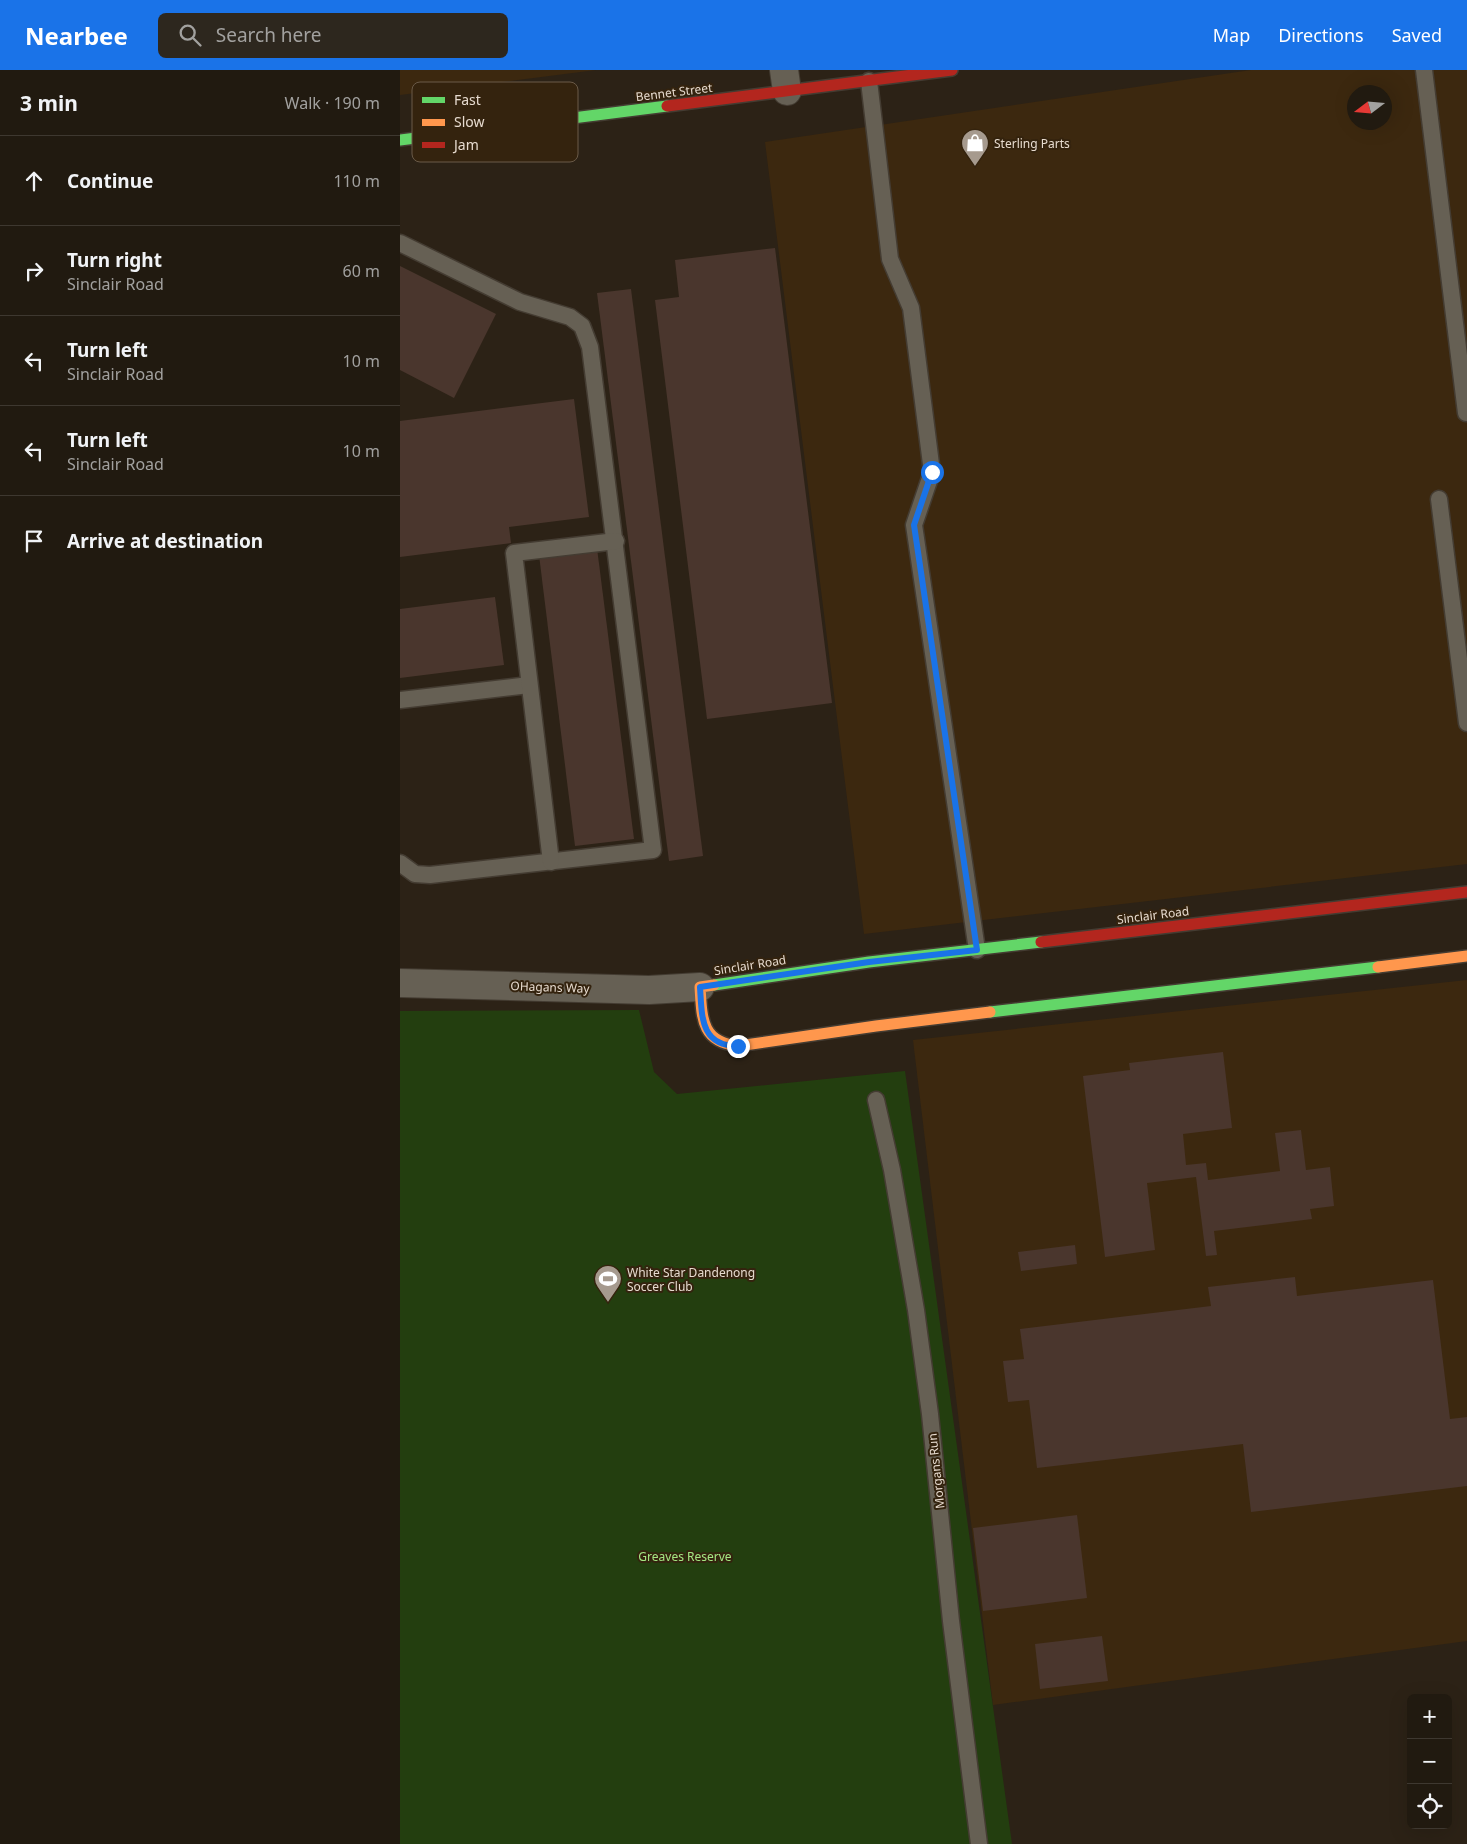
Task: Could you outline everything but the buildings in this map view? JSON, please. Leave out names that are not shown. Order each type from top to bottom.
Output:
[{"type":"street","name":"Bennet Street","points":[[578,112],[786,80],[869,81],[952,70]]},
{"type":"street","name":"Sinclair Road","points":[[1467,892],[860,964],[700,987],[703,1021],[708,1033],[720,1044],[738,1046],[886,1025],[1467,956]]},
{"type":"street","name":"OHagans Way","points":[[400,983],[644,990],[700,987]]},
{"type":"lane","points":[[1424,70],[1466,414]]},
{"type":"lane","points":[[869,81],[890,258],[911,308],[932,472],[914,525],[977,950]]},
{"type":"lane","points":[[400,242],[504,294],[529,305],[570,317],[582,326],[590,347],[616,541],[653,850],[430,875],[415,874],[400,863]]},
{"type":"lane","points":[[1439,499],[1467,722]]},
{"type":"lane","points":[[551,862],[514,553],[616,541]]},
{"type":"lane","points":[[400,700],[529,685]]},
{"type":"lane","name":"Morgans Run","points":[[876,1100],[892,1170],[916,1310],[930,1414],[951,1620],[979,1844]]},
{"type":"shaded area","points":[[400,70],[596,70],[502,82],[412,82],[412,93],[400,95]]},
{"type":"shaded area","points":[[1251,70],[1467,70],[1467,864],[864,934],[765,142]]},
{"type":"shaded area","points":[[1467,980],[1467,1641],[993,1705],[913,1040]]},
{"type":"green space","name":"Greaves Reserve","points":[[639,1010],[654,1072],[677,1094],[905,1071],[1012,1844],[400,1844],[400,1011]]},
{"type":"traffic: fast","points":[[578,117],[667,106]]},
{"type":"traffic: fast","points":[[400,140],[412,138]]},
{"type":"traffic: fast","points":[[714,985],[869,962],[1041,942]]},
{"type":"traffic: fast","points":[[990,1012],[1378,967]]},
{"type":"traffic: slow","points":[[1378,967],[1467,956]]},
{"type":"traffic: slow","points":[[714,985],[700,987],[703,1018],[706,1027],[710,1034],[717,1039],[726,1044],[738,1046],[990,1012]]},
{"type":"traffic: jam","points":[[667,106],[952,70]]},
{"type":"traffic: jam","points":[[1041,942],[1467,892]]},
{"type":"place","name":"Sterling Parts","points":[[975,167]]},
{"type":"place","name":"White Star Dandenong Soccer Club","points":[[608,1303]]},
{"type":"route","points":[[738,1046],[720,1044],[711,1038],[703,1021],[700,987],[794,972],[977,950],[914,525],[932,472]]}]
